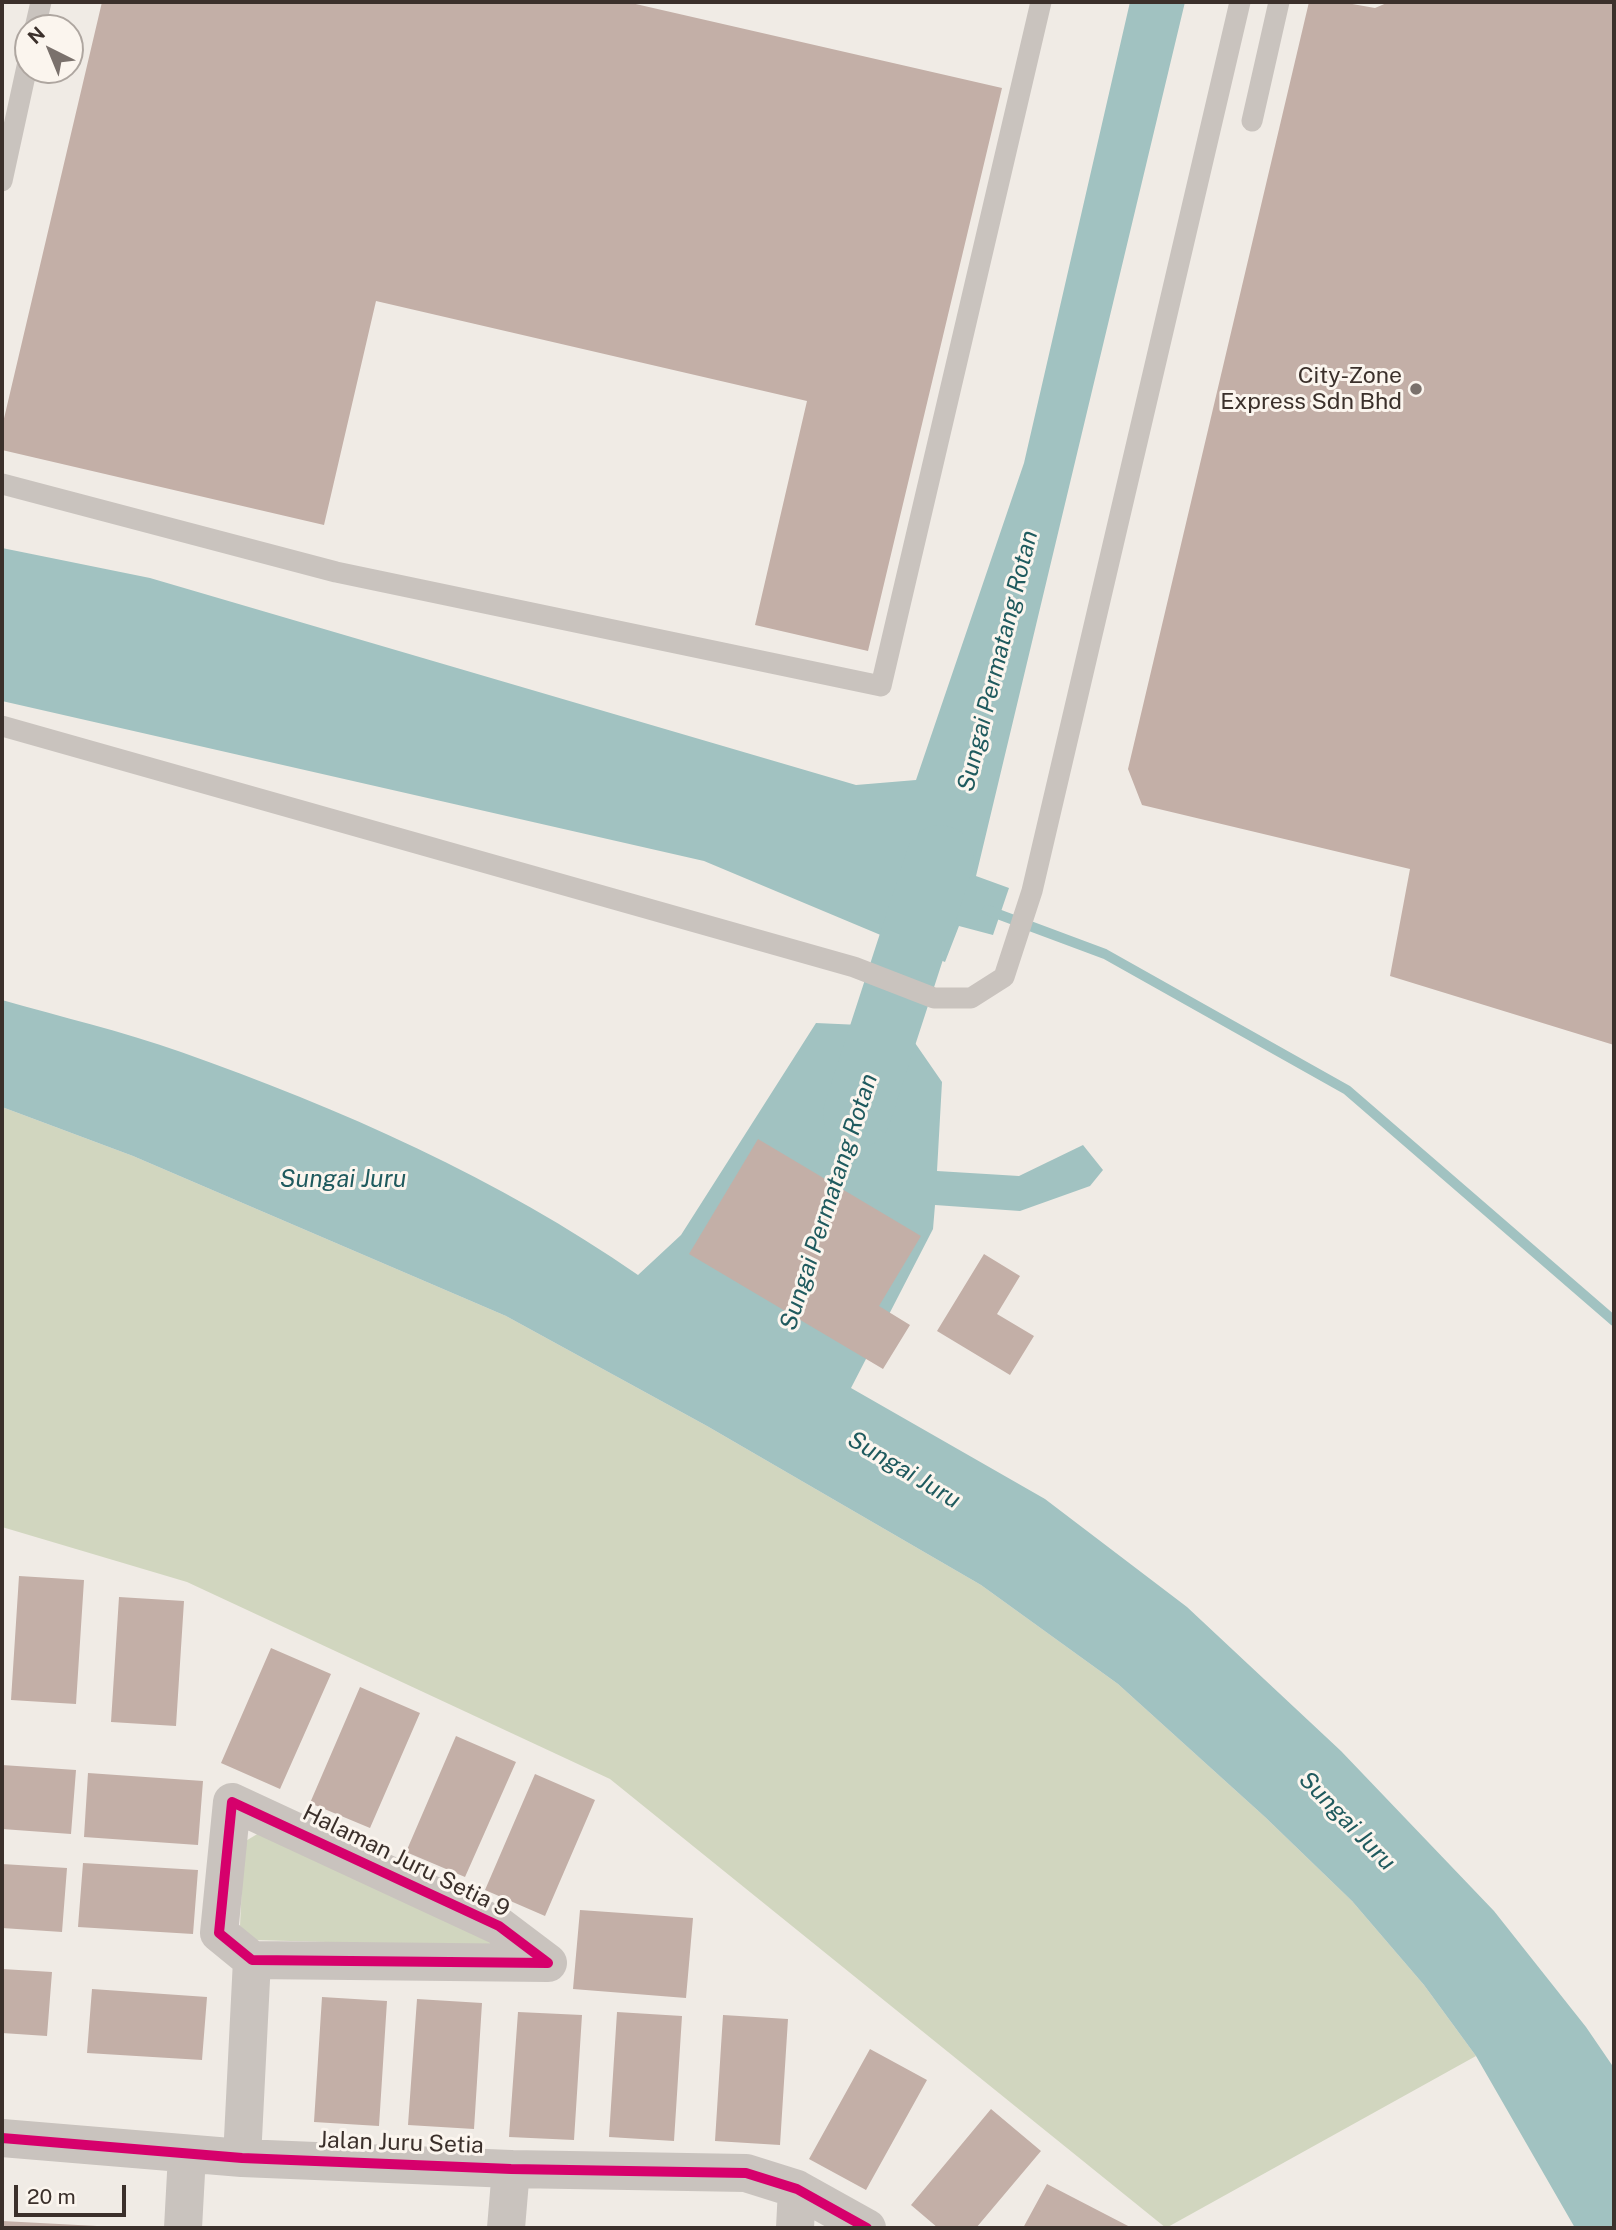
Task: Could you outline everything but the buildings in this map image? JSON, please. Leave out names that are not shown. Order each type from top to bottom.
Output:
[{"type":"street","name":"Halaman Juru Setia 9","points":[[232,1802],[499,1926],[548,1963],[252,1960],[219,1933],[232,1802]]},
{"type":"street","points":[[242,2158],[252,1960]]},
{"type":"street","name":"Jalan Juru Setia","points":[[2,2138],[242,2158],[511,2169],[746,2172],[797,2189],[867,2228]]},
{"type":"street","points":[[183,2228],[187,2155]]},
{"type":"street","points":[[506,2228],[511,2169]]},
{"type":"street","points":[[795,2228],[797,2189]]},
{"type":"lane","points":[[2,484],[336,572],[881,686],[1041,2]]},
{"type":"lane","points":[[2,726],[854,967],[934,998],[971,998],[1004,977],[1031,891],[1240,2]]},
{"type":"lane","points":[[1252,121],[1279,2]]},
{"type":"lane","points":[[2,181],[23,84]]},
{"type":"green space","points":[[2,1107],[133,1156],[506,1316],[707,1426],[981,1585],[1118,1684],[1265,1817],[1352,1901],[1424,1985],[1476,2056],[1166,2228],[610,1779],[187,1582],[2,1527]]},
{"type":"green space","points":[[259,1833],[504,1947],[254,1940],[240,1926],[244,1842]]},
{"type":"water","points":[[1130,2],[1185,2],[976,876],[1009,888],[993,935],[959,926],[945,962],[704,861],[2,701],[2,548],[150,578],[856,785],[916,780],[1024,463]]},
{"type":"water","name":"Sungai Juru","points":[[2,1000],[181,1052],[359,1122],[475,1177],[585,1240],[638,1275],[681,1235],[816,1023],[904,1027],[942,1082],[937,1171],[1019,1176],[1083,1145],[1103,1170],[1090,1186],[1020,1211],[935,1205],[933,1229],[851,1388],[1045,1499],[1187,1607],[1341,1751],[1494,1911],[1586,2027],[1614,2068],[1614,2228],[1575,2228],[1476,2056],[1424,1985],[1352,1901],[1265,1817],[1118,1684],[981,1585],[707,1426],[506,1316],[133,1156],[2,1107]]},
{"type":"waterway","name":"Sungai Permatang Rotan","points":[[857,1114],[940,859]]},
{"type":"waterway","points":[[987,910],[1105,954],[1347,1090],[1614,1321]]},
{"type":"cycle path","points":[[232,1802],[499,1926],[548,1963],[252,1960],[219,1933],[232,1802]]},
{"type":"cycle path","points":[[2,2138],[242,2158],[511,2169],[746,2173],[797,2189],[867,2228]]},
{"type":"place","name":"City-Zone Express Sdn Bhd","points":[[1416,389]]}]
